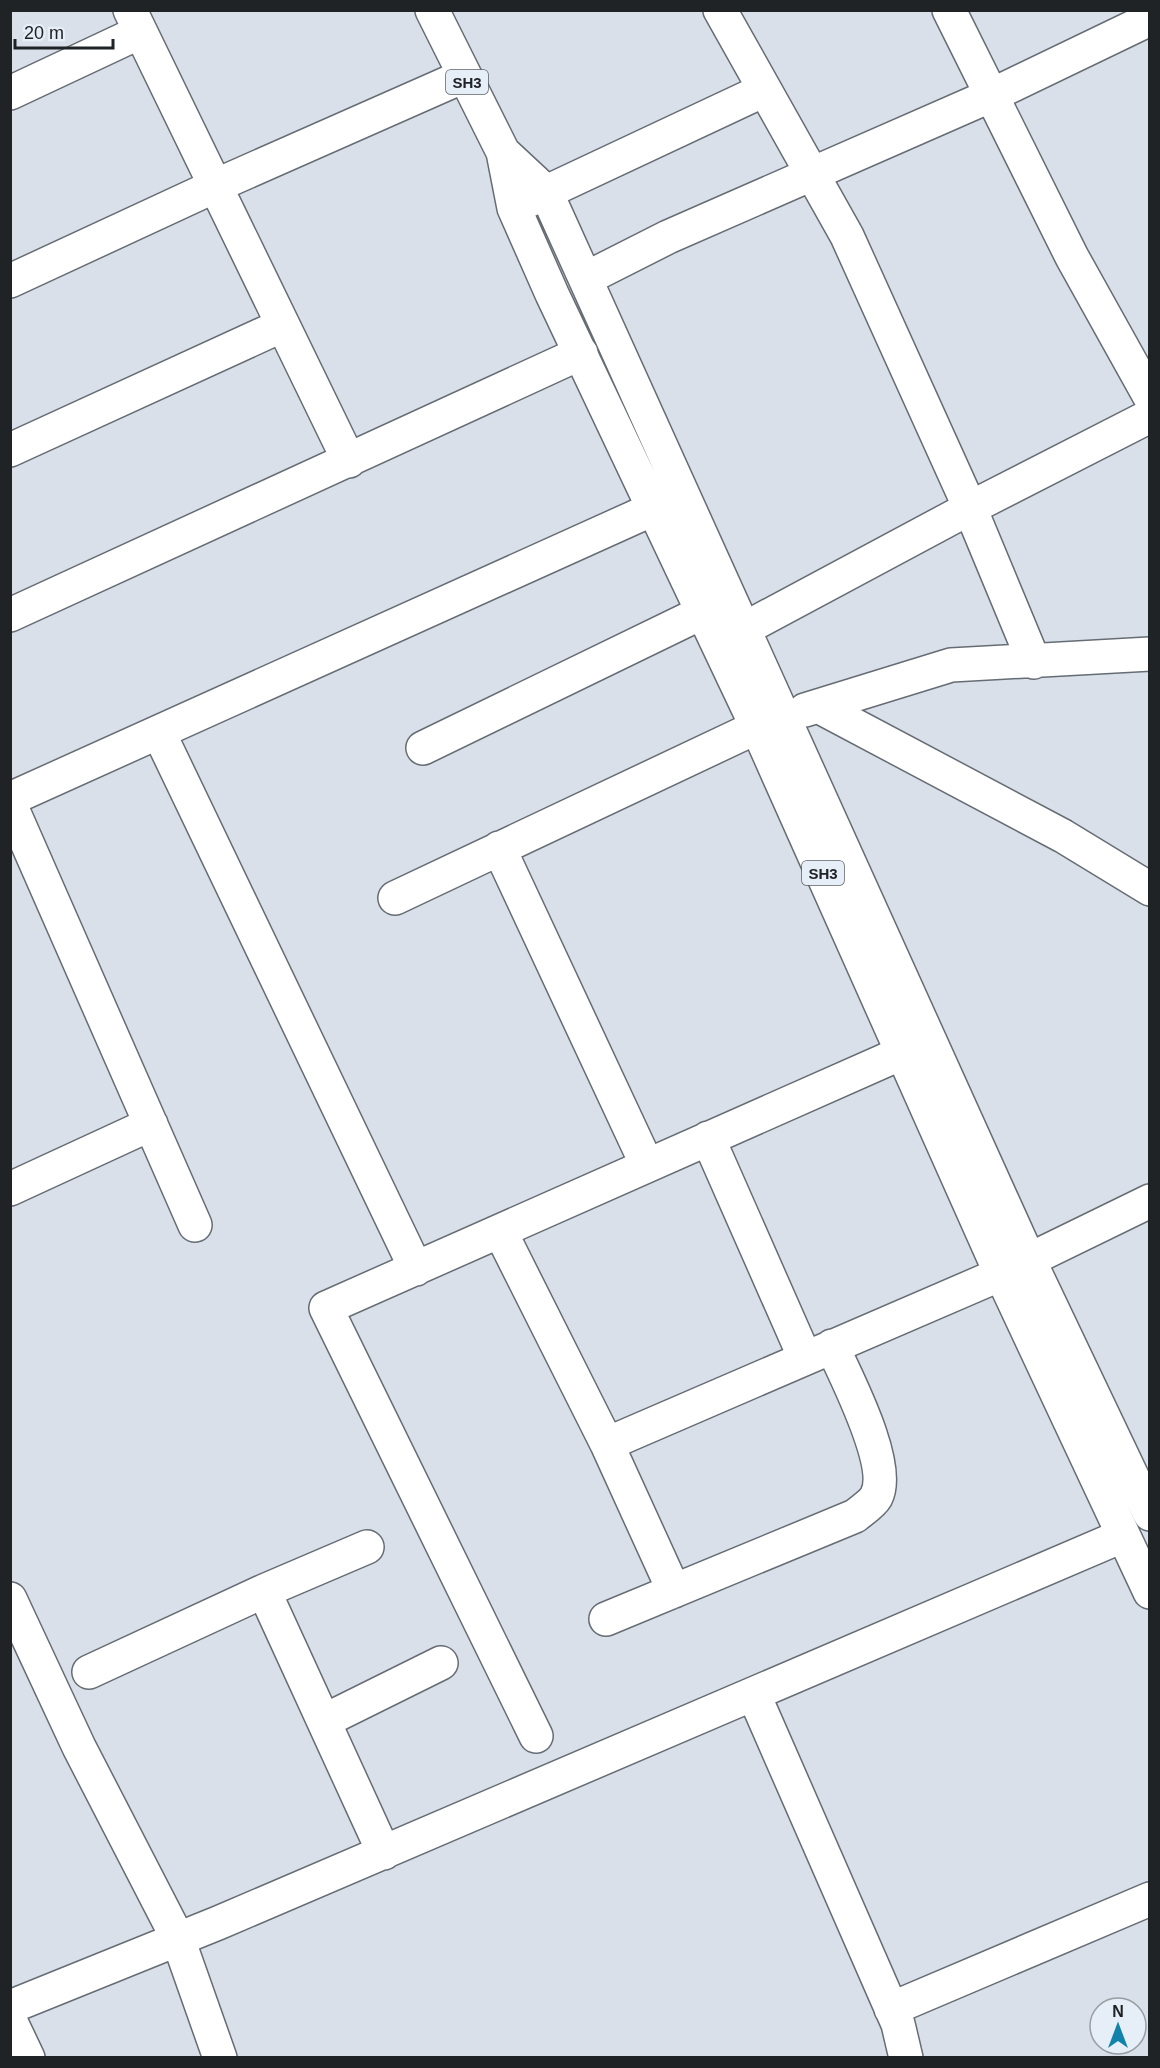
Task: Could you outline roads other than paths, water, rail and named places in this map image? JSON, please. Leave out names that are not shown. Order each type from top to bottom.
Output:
[{"type":"street","name":"SH3","points":[[432,10],[503,152],[514,208],[653,509],[703,612],[770,722],[1015,1267],[1122,1536],[1149,1592]]},
{"type":"street","points":[[720,10],[847,236],[970,508],[1034,662]]},
{"type":"street","points":[[948,10],[1072,257],[1149,397]]},
{"type":"street","points":[[587,278],[668,237],[812,176],[992,95],[1149,19]]},
{"type":"street","points":[[10,93],[135,21],[349,461]]},
{"type":"street","points":[[10,281],[215,186],[464,76]]},
{"type":"street","points":[[514,208],[764,90]]},
{"type":"street","name":"SH3","points":[[503,152],[546,192],[587,278],[744,629],[770,722],[904,1052],[1015,1267],[1149,1514]]},
{"type":"street","points":[[10,450],[283,325]]},
{"type":"street","points":[[10,615],[581,353]]},
{"type":"street","points":[[744,629],[970,508],[1149,416]]},
{"type":"street","points":[[10,799],[653,509]]},
{"type":"street","points":[[423,748],[703,612]]},
{"type":"street","points":[[395,898],[770,722],[818,706],[951,665],[1149,654]]},
{"type":"street","points":[[818,706],[1144,878]]},
{"type":"street","points":[[159,733],[416,1269]]},
{"type":"street","points":[[10,804],[195,1225]]},
{"type":"street","points":[[499,848],[647,1165]]},
{"type":"street","points":[[536,1736],[326,1308],[904,1052]]},
{"type":"street","points":[[10,1189],[151,1124]]},
{"type":"street","points":[[606,1619],[855,1516],[876,1497],[879,1475],[875,1449],[819,1352],[708,1138]]},
{"type":"street","points":[[607,1444],[1015,1267],[1149,1201]]},
{"type":"street","points":[[500,1231],[607,1444],[674,1591]]},
{"type":"street","points":[[10,2007],[384,1853],[1122,1536]]},
{"type":"street","points":[[89,1672],[264,1591],[367,1548]]},
{"type":"street","points":[[264,1591],[384,1853]]},
{"type":"street","points":[[10,1599],[79,1747],[178,1939],[220,2058]]},
{"type":"street","points":[[324,1721],[441,1663]]},
{"type":"street","points":[[754,1695],[898,2024],[906,2058]]},
{"type":"street","points":[[891,2009],[1149,1899]]},
{"type":"street","points":[[10,2020],[28,2058]]}]
